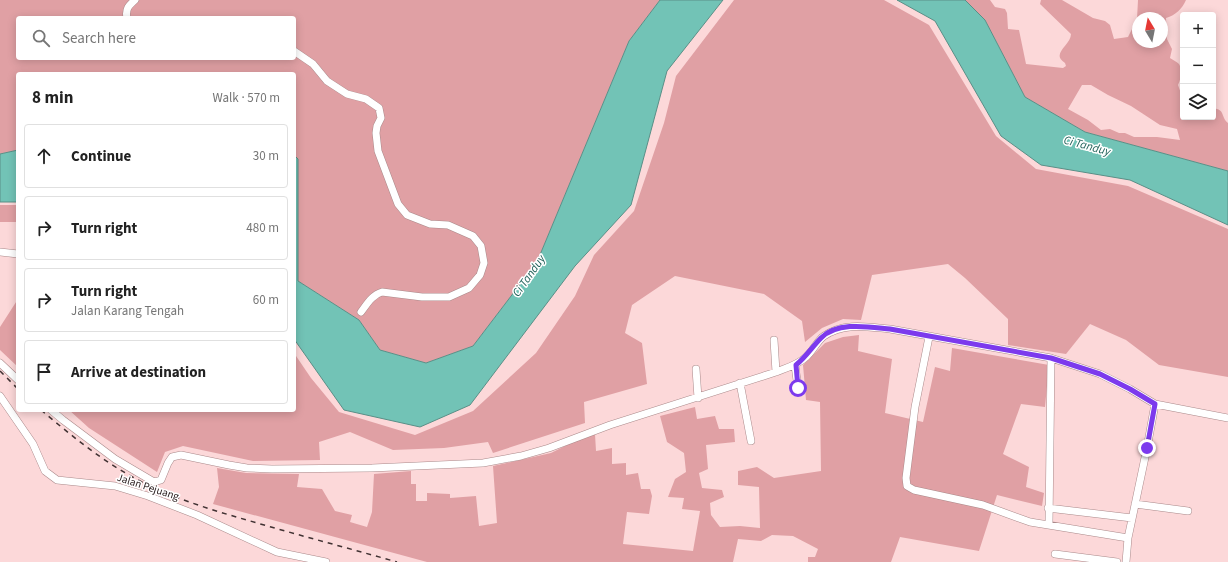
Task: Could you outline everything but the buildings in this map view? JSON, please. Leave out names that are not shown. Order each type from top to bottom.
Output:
[{"type":"street","points":[[127,16],[126,11],[135,0]]},
{"type":"street","points":[[296,52],[313,64],[327,81],[347,94],[366,99],[380,108],[381,118],[377,126],[376,133],[378,150],[398,204],[407,215],[430,224],[448,225],[473,236],[481,246],[484,263],[480,275],[469,288],[449,297],[422,297],[382,292],[378,293],[368,301],[361,312]]},
{"type":"street","points":[[0,252],[16,254]]},
{"type":"street","points":[[54,412],[115,459],[154,482],[161,480],[172,457],[182,455],[235,466],[272,469],[350,469],[483,463],[521,456],[549,448],[610,425],[698,398],[796,365],[806,357],[823,337],[833,331],[846,327],[867,327],[890,329],[1051,358],[1100,374],[1155,404],[1228,418]]},
{"type":"street","points":[[929,337],[915,407],[906,478],[907,486],[914,490],[983,505],[1030,522],[1128,538]]},
{"type":"street","points":[[774,340],[776,372]]},
{"type":"street","points":[[1048,526],[1051,358]]},
{"type":"street","points":[[0,363],[16,378]]},
{"type":"street","points":[[796,365],[798,388]]},
{"type":"street","points":[[696,369],[698,398]]},
{"type":"street","points":[[740,383],[751,441]]},
{"type":"street","name":"Jalan Pejuang","points":[[1,400],[37,451],[45,471],[57,480],[115,486],[148,496],[204,518],[277,552],[326,562]]},
{"type":"street","points":[[1126,562],[1128,538],[1155,404]]},
{"type":"street","points":[[1135,504],[1188,511]]},
{"type":"street","points":[[1048,508],[1132,518]]},
{"type":"street","points":[[1055,554],[1098,561],[1117,562]]},
{"type":"shaded area","points":[[0,0],[660,0],[629,41],[537,262],[473,346],[426,363],[380,350],[359,320],[298,281],[296,72],[16,72],[16,150],[0,154]]},
{"type":"shaded area","points":[[734,0],[884,0],[929,25],[996,136],[1036,169],[1128,186],[1228,229],[1228,377],[1159,365],[1126,340],[1090,324],[1066,354],[1008,345],[1008,319],[948,264],[872,275],[861,320],[843,319],[822,328],[805,342],[802,321],[764,294],[675,276],[632,305],[625,333],[642,343],[647,384],[584,402],[585,423],[493,453],[488,442],[444,448],[393,450],[350,432],[319,442],[320,460],[253,461],[183,446],[165,452],[157,472],[89,428],[71,412],[296,412],[296,356],[311,378],[339,412],[415,435],[473,411],[536,353],[575,296],[594,255],[634,211],[664,123],[676,76]]},
{"type":"shaded area","points":[[965,0],[990,0],[995,7],[1005,9],[1007,13],[1008,29],[1019,30],[1026,64],[1063,68],[1066,66],[1061,60],[1060,53],[1068,42],[1071,34],[1040,4],[1041,0],[1062,0],[1093,18],[1105,21],[1110,25],[1114,39],[1128,37],[1132,29],[1132,48],[1168,48],[1168,41],[1172,49],[1170,58],[1179,64],[1180,66],[1180,80],[1178,85],[1180,91],[1180,120],[1216,120],[1216,109],[1220,110],[1228,123],[1228,171],[1085,132],[1025,97],[985,20]],"holes":[[[1082,85],[1091,85],[1131,106],[1160,125],[1177,129],[1180,140],[1157,137],[1134,137],[1110,129],[1101,130],[1088,120],[1068,109]]]},
{"type":"shaded area","points":[[1138,0],[1186,0],[1183,6],[1173,15],[1168,17],[1168,12],[1137,12]]},
{"type":"shaded area","points":[[0,205],[16,205],[16,222],[0,222]]},
{"type":"shaded area","points":[[16,302],[16,365],[0,350],[0,327]]},
{"type":"shaded area","points":[[859,335],[858,351],[892,359],[885,413],[923,422],[935,367],[950,371],[952,348],[1049,365],[1045,407],[1021,404],[1003,454],[1029,467],[1026,487],[1044,493],[1042,506],[997,495],[979,551],[900,537],[891,562],[808,562],[808,557],[815,557],[818,549],[793,536],[772,535],[761,541],[738,539],[733,562],[427,562],[213,504],[219,487],[217,468],[246,473],[299,474],[297,487],[322,489],[335,511],[352,515],[350,522],[367,527],[372,512],[374,474],[411,471],[411,484],[416,484],[416,501],[427,501],[427,493],[450,494],[450,498],[476,496],[479,526],[497,523],[493,466],[551,453],[573,442],[595,434],[596,451],[612,448],[612,464],[626,463],[626,475],[638,473],[641,489],[650,489],[652,496],[649,514],[627,512],[623,544],[693,551],[700,511],[682,509],[684,498],[668,497],[675,479],[686,472],[684,453],[667,442],[660,416],[695,407],[697,419],[715,416],[719,429],[734,429],[735,442],[706,445],[708,469],[699,473],[702,488],[722,490],[724,497],[710,503],[711,515],[720,527],[740,526],[760,528],[759,487],[738,485],[738,471],[757,467],[774,478],[821,471],[820,402],[806,400],[803,365],[825,343],[843,337]]},
{"type":"water","name":"Ci Tanduy","points":[[660,0],[723,0],[667,71],[631,205],[575,266],[470,405],[420,427],[344,410],[296,342],[296,157],[298,159],[298,281],[359,320],[380,350],[426,363],[473,346],[537,262],[629,41]]},
{"type":"water","name":"Ci Tanduy","points":[[897,0],[965,0],[985,20],[1025,97],[1085,132],[1228,171],[1228,225],[1130,180],[1041,165],[1001,136],[935,21]]},
{"type":"water","points":[[16,150],[16,202],[0,202],[0,154]]},
{"type":"railway","points":[[0,371],[16,387]]},
{"type":"railway","points":[[43,412],[76,439],[113,466],[126,474],[171,495],[221,512],[397,562]]},
{"type":"route","points":[[798,388],[796,365],[806,357],[823,337],[833,331],[846,327],[890,329],[929,337],[1036,354],[1100,374],[1155,404],[1147,448]]}]
